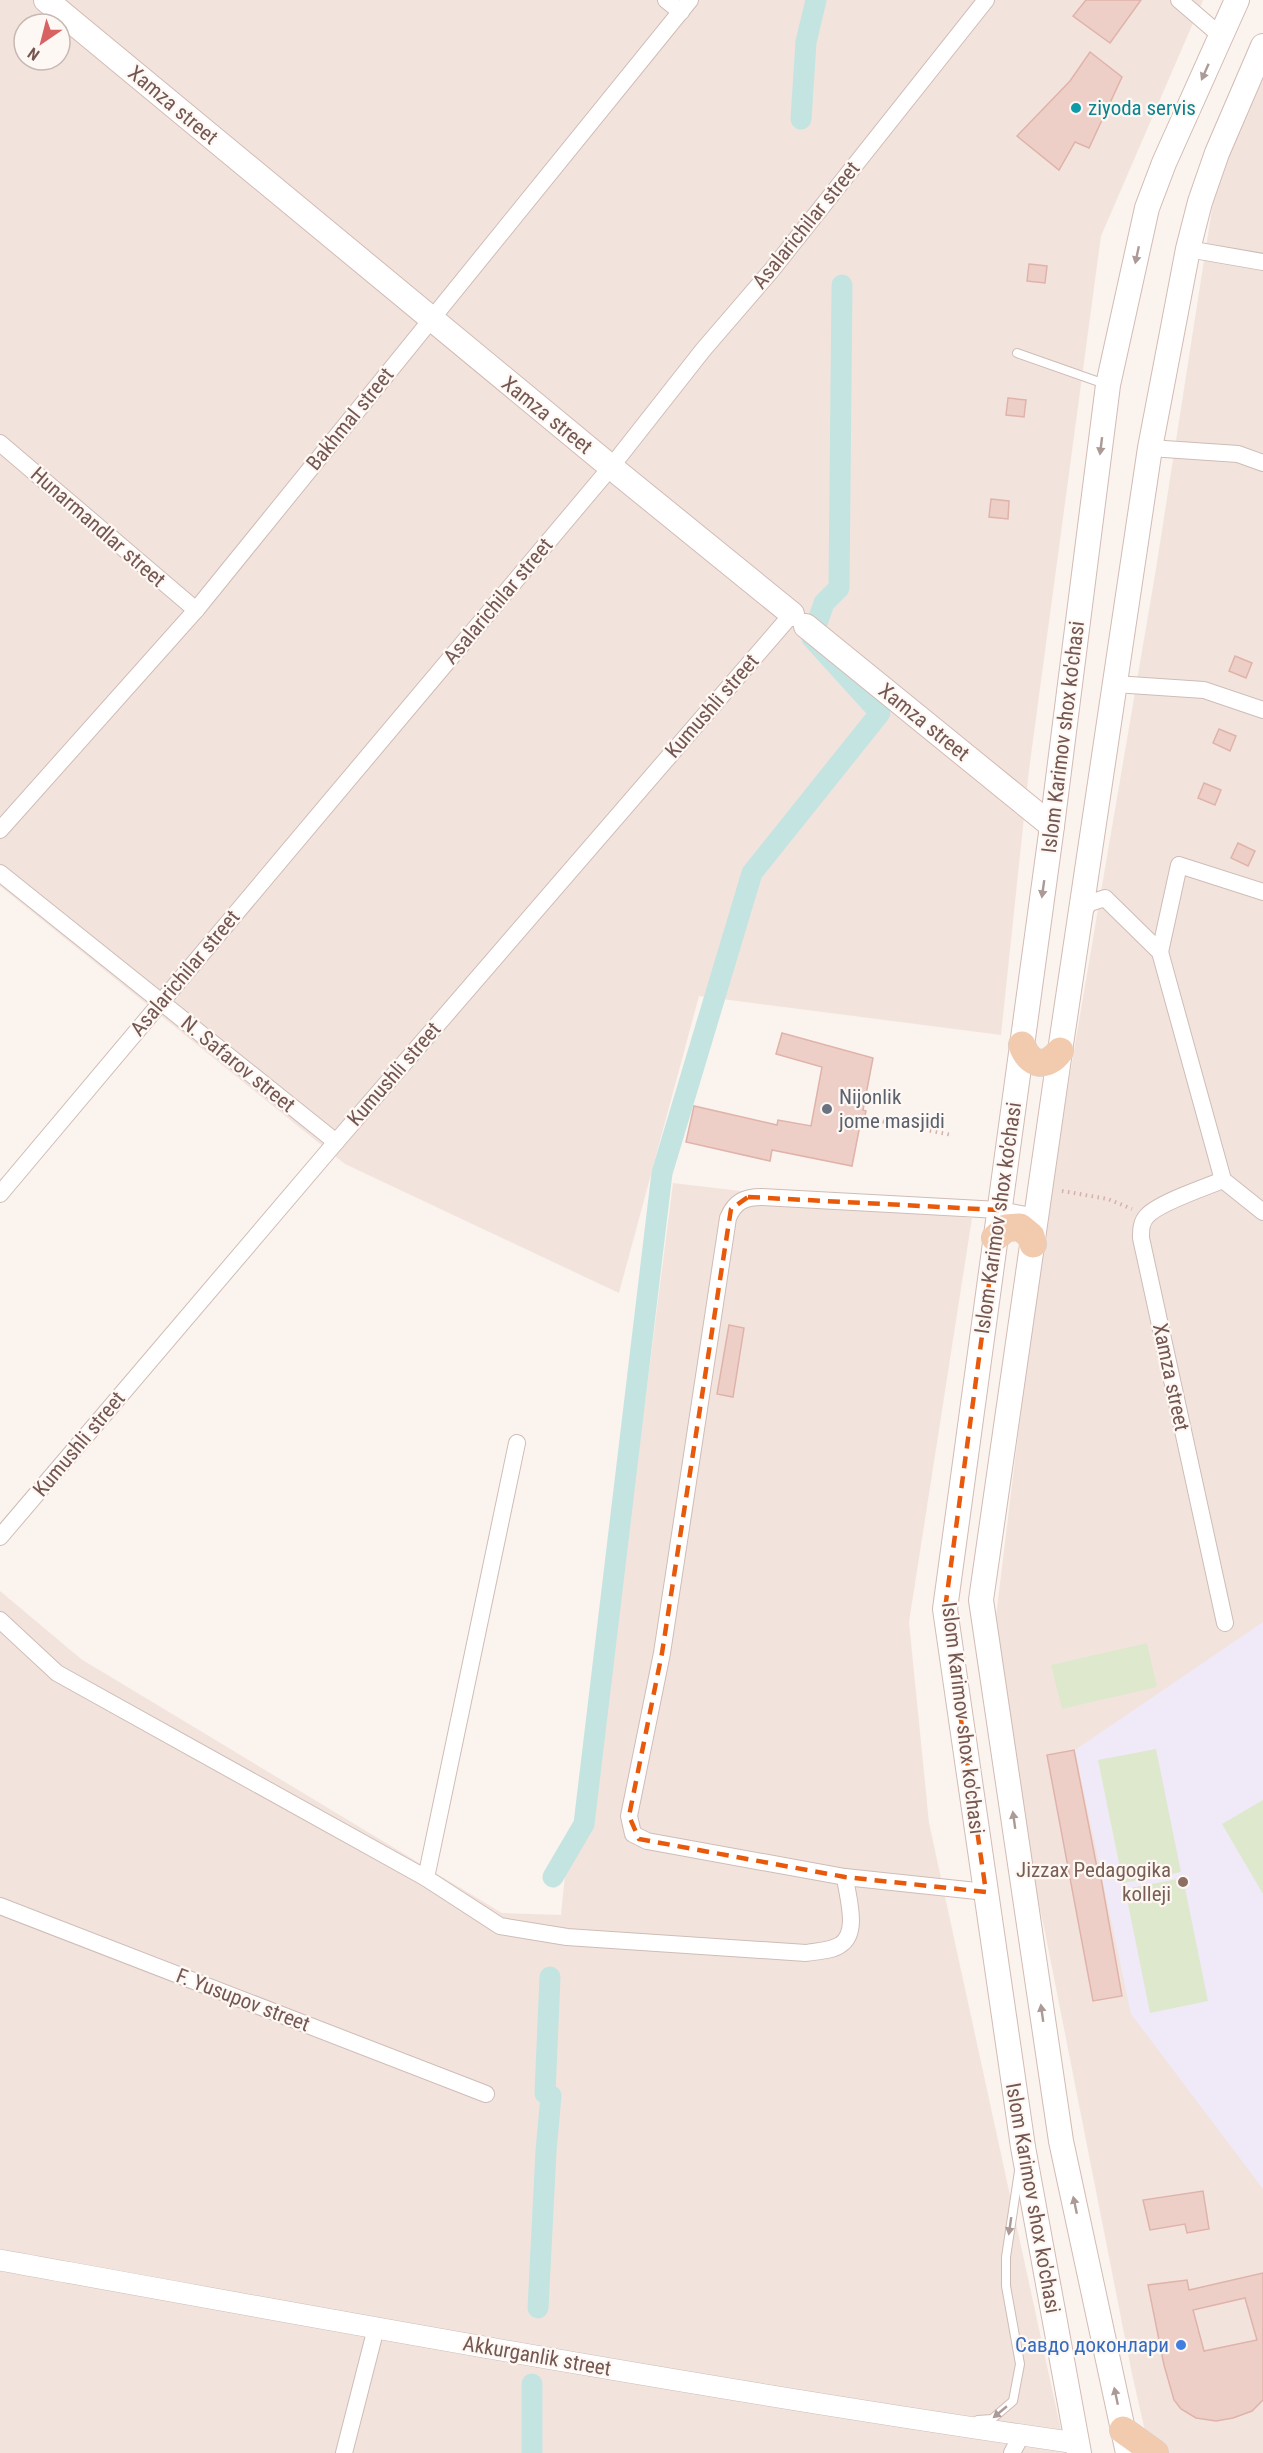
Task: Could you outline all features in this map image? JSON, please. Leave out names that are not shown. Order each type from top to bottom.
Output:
[{"type":"main road","name":"Xamza street","points":[[46,0],[610,467],[1052,826]]},
{"type":"main road","name":"Islom Karimov shox ko'chasi","points":[[1066,2447],[945,1609],[1052,826],[1108,385],[1148,208],[1164,163],[1237,0]]},
{"type":"main road","name":"Islom Karimov shox ko'chasi","points":[[1125,2441],[1061,2141],[981,1600],[1150,448],[1188,249],[1200,202],[1210,173],[1261,55]]},
{"type":"main road","points":[[1022,1045],[1025,1055],[1039,1063],[1047,1062],[1060,1051]]},
{"type":"main road","points":[[995,1238],[1006,1228],[1020,1227],[1031,1236],[1034,1244]]},
{"type":"main road","points":[[1125,2441],[1155,2453]]},
{"type":"street","points":[[666,0],[686,6]]},
{"type":"street","name":"Asalarichilar street","points":[[0,1194],[610,467],[703,350],[771,271],[986,0]]},
{"type":"street","points":[[1179,0],[1221,36]]},
{"type":"street","name":"Bakhmal street","points":[[0,830],[196,610],[686,6]]},
{"type":"street","points":[[1188,249],[1263,262]]},
{"type":"street","name":"Hunarmandlar street","points":[[0,443],[196,610]]},
{"type":"street","points":[[1150,448],[1238,454],[1263,463]]},
{"type":"street","name":"Kumushli street","points":[[0,1537],[336,1142],[806,626]]},
{"type":"street","points":[[1115,684],[1204,690],[1263,710]]},
{"type":"street","points":[[1263,892],[1179,865],[1160,952],[1223,1180],[1263,1212]]},
{"type":"street","name":"N. Safarov street","points":[[0,873],[336,1142]]},
{"type":"street","points":[[1081,913],[1090,903],[1105,898],[1160,952]]},
{"type":"street","points":[[1146,1216],[1156,1208],[1223,1180]]},
{"type":"street","points":[[986,1892],[845,1877],[646,1841],[633,1834],[629,1816],[662,1653],[728,1218],[737,1202],[748,1197],[999,1210],[1037,1217]]},
{"type":"street","name":"Xamza street","points":[[1146,1216],[1141,1225],[1141,1238],[1225,1623]]},
{"type":"street","points":[[426,1878],[517,1443]]},
{"type":"street","points":[[0,1620],[57,1673],[426,1878],[500,1926],[567,1937],[806,1953],[839,1946],[847,1939],[851,1929],[845,1877]]},
{"type":"street","name":"F. Yusupov street","points":[[0,1906],[486,2094]]},
{"type":"street","name":"Akkurganlik street","points":[[0,2260],[376,2328],[932,2423],[1016,2445],[1066,2447]]},
{"type":"street","points":[[344,2453],[376,2328]]},
{"type":"lane","points":[[1017,353],[1108,385]]},
{"type":"lane","points":[[932,2423],[992,2419],[1013,2402],[1020,2364],[1006,2286],[1006,2256],[1023,2147]]},
{"type":"path","points":[[865,1118],[952,1135]]},
{"type":"path","points":[[1041,1187],[1108,1199],[1146,1216]]},
{"type":"highlighted area","points":[[748,1197],[762,1197],[999,1210],[945,1609],[986,1892],[845,1877],[639,1839],[629,1816],[662,1653],[731,1209]]},
{"type":"shaded area","points":[[0,0],[1203,0],[1101,236],[1029,770],[1001,1035],[699,996],[619,1293],[345,1164],[0,886]]},
{"type":"shaded area","points":[[1263,79],[1263,2453],[1150,2453],[1132,2374],[1045,1932],[989,1674],[1042,1238],[1156,569],[1219,164]]},
{"type":"shaded area","points":[[673,1183],[972,1218],[909,1622],[929,1823],[1066,2453],[0,2453],[0,1591],[81,1659],[502,1913],[561,1915],[565,1875],[590,1831]]},
{"type":"shaded area","name":"Jizzax Pedagogika kolleji","points":[[1263,1622],[1263,2189],[1131,2014],[1075,1750]]},
{"type":"green space","points":[[1147,1643],[1157,1687],[1062,1709],[1051,1665]]},
{"type":"green space","points":[[1156,1749],[1181,1872],[1123,1883],[1098,1760]]},
{"type":"green space","points":[[1263,1800],[1263,1894],[1222,1824]]},
{"type":"green space","points":[[1183,1878],[1208,2001],[1150,2013],[1125,1889]]},
{"type":"building","points":[[1086,0],[1141,0],[1110,43],[1073,16]]},
{"type":"building","name":"ziyoda servis","points":[[1090,52],[1122,77],[1089,148],[1075,142],[1059,170],[1017,136],[1070,81]]},
{"type":"building","points":[[1029,264],[1047,266],[1045,283],[1027,281]]},
{"type":"building","points":[[1008,398],[1026,400],[1024,417],[1006,415]]},
{"type":"building","points":[[991,499],[1009,501],[1008,519],[989,517]]},
{"type":"building","points":[[1235,656],[1252,663],[1246,678],[1229,671]]},
{"type":"building","points":[[1219,729],[1236,736],[1230,751],[1213,743]]},
{"type":"building","points":[[1204,783],[1221,790],[1215,805],[1198,798]]},
{"type":"building","points":[[1238,843],[1255,851],[1248,866],[1231,858]]},
{"type":"building","points":[[782,1033],[873,1058],[863,1110],[866,1111],[863,1125],[860,1125],[852,1166],[772,1150],[770,1161],[686,1142],[694,1106],[777,1125],[778,1120],[811,1126],[822,1067],[776,1054]]},
{"type":"building","points":[[729,1325],[744,1328],[733,1397],[717,1394]]},
{"type":"building","points":[[1074,1750],[1099,1878],[1101,1878],[1122,1996],[1093,2001],[1047,1755]]},
{"type":"building","points":[[1203,2191],[1209,2229],[1187,2233],[1185,2224],[1150,2230],[1143,2200]]},
{"type":"building","name":"Cавдо доконлари","points":[[1263,2273],[1263,2400],[1252,2411],[1216,2421],[1196,2418],[1181,2409],[1174,2400],[1164,2365],[1148,2285],[1187,2280],[1189,2290]],"holes":[[[1245,2298],[1257,2340],[1204,2351],[1193,2310]]]},
{"type":"waterway","points":[[801,119],[806,42],[816,0]]},
{"type":"waterway","points":[[553,1877],[584,1824],[662,1173],[752,873],[880,713],[812,638],[824,603],[839,588],[842,285]]},
{"type":"waterway","points":[[538,2308],[551,2096],[545,2093],[550,1977]]},
{"type":"waterway","points":[[532,2384],[532,2453]]},
{"type":"place","name":"ziyoda servis","points":[[1076,108]]},
{"type":"place","name":"Nijonlik jome masjidi","points":[[827,1109]]},
{"type":"place","name":"Jizzax Pedagogika kolleji","points":[[1183,1882]]},
{"type":"place","name":"Cавдо доконлари","points":[[1181,2345]]}]
